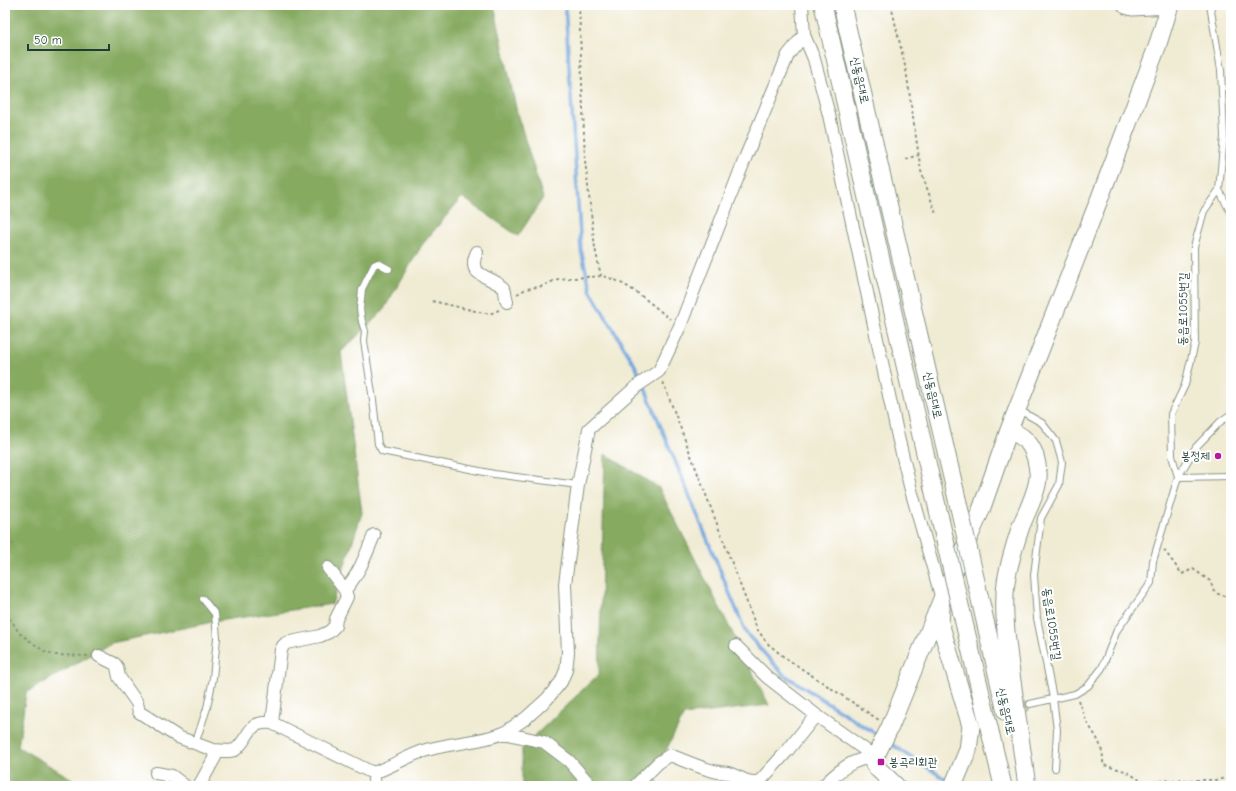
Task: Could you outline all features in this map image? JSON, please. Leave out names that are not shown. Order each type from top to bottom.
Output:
[{"type":"main road","name":"신동읍대로","points":[[823,5],[940,520],[1003,786]]},
{"type":"main road","name":"신동읍대로","points":[[842,5],[1023,786]]},
{"type":"main road","points":[[1126,5],[1133,7],[1167,5]]},
{"type":"main road","points":[[896,786],[874,764],[876,754],[889,730],[980,510],[1157,47],[1170,5]]},
{"type":"main road","points":[[1010,430],[1023,436],[1029,443],[1036,456],[1039,474],[1034,493],[1011,557],[1006,583],[1005,622],[1027,786]]},
{"type":"main road","points":[[942,599],[940,622],[978,725],[956,780]]},
{"type":"street","points":[[802,5],[804,35],[814,60],[829,115],[898,437],[911,490],[942,599]]},
{"type":"street","points":[[99,656],[115,664],[119,677],[137,703],[139,712],[178,737],[214,750],[235,750],[243,742],[250,730],[255,725],[261,722],[272,723],[373,773],[427,750],[474,742],[504,733],[526,718],[547,699],[561,682],[566,670],[568,653],[565,584],[578,485],[589,429],[637,386],[656,372],[680,326],[746,156],[788,55],[804,35]]},
{"type":"street","points":[[477,252],[473,259],[474,267],[481,275],[506,290],[505,297],[507,302]]},
{"type":"street","points":[[345,590],[351,584],[362,565],[374,535]]},
{"type":"street","points":[[272,723],[281,650],[283,646],[286,643],[313,638],[330,632],[335,626],[336,619],[347,597],[345,590],[328,568]]},
{"type":"street","points":[[736,646],[767,677],[816,715],[876,754]]},
{"type":"street","points":[[635,786],[658,763],[670,755],[719,773],[728,773],[749,783],[760,781],[788,750],[816,715]]},
{"type":"street","points":[[504,733],[544,742],[569,761],[591,786]]},
{"type":"street","points":[[199,786],[215,757],[214,750]]},
{"type":"street","points":[[824,786],[846,766],[860,759],[876,754]]},
{"type":"street","points":[[156,773],[172,776],[185,786]]},
{"type":"street","points":[[373,773],[374,786]]},
{"type":"lane","points":[[1210,5],[1221,70],[1224,136],[1219,190],[1231,213]]},
{"type":"lane","name":"동읍로1055번길","points":[[1178,477],[1172,456],[1171,414],[1185,384],[1196,343],[1194,247],[1204,211],[1219,190]]},
{"type":"lane","points":[[389,269],[378,263],[374,265],[362,289],[360,309],[365,331],[364,341],[378,444],[382,451],[494,474],[578,485]]},
{"type":"lane","name":"동읍로1055번길","points":[[1018,410],[1042,424],[1056,441],[1062,462],[1059,485],[1041,518],[1034,575],[1037,618],[1053,698],[1057,730],[1055,768]]},
{"type":"lane","points":[[1030,704],[1075,694],[1088,686],[1102,668],[1117,630],[1151,583],[1154,561],[1178,477],[1196,447],[1220,422],[1231,414]]},
{"type":"lane","points":[[1178,477],[1231,476]]},
{"type":"lane","points":[[195,744],[207,708],[213,678],[217,638],[215,614],[203,599]]},
{"type":"path","points":[[579,5],[585,160],[595,248],[601,276]]},
{"type":"path","points":[[891,5],[906,70],[921,171],[936,214]]},
{"type":"path","points":[[904,159],[918,155]]},
{"type":"path","points":[[580,278],[601,276],[608,277],[625,286],[680,326]]},
{"type":"path","points":[[656,372],[757,629],[768,643],[784,656],[889,730]]},
{"type":"path","points":[[1159,542],[1182,574],[1193,569],[1210,581],[1215,593],[1231,598]]},
{"type":"path","points":[[5,544],[16,544]]},
{"type":"path","points":[[5,614],[19,633],[37,647],[50,654],[99,656]]},
{"type":"path","points":[[1075,694],[1099,741],[1104,754],[1103,765],[1125,771],[1145,783],[1170,780],[1216,780],[1231,777]]},
{"type":"green space","points":[[5,5],[494,5],[517,113],[543,198],[518,236],[462,197],[422,245],[382,312],[341,352],[362,513],[332,604],[217,621],[111,643],[26,693],[18,747],[84,786],[5,786]]},
{"type":"green space","points":[[605,454],[659,488],[769,705],[684,715],[657,768],[658,786],[522,786],[522,748],[599,674]]},
{"type":"waterway","points":[[565,5],[581,250],[591,292],[637,369],[746,633],[783,674],[879,736]]},
{"type":"waterway","points":[[888,742],[950,782]]},
{"type":"tunnel","points":[[984,724],[1030,704]]},
{"type":"place","name":"봉정제","points":[[1218,456]]},
{"type":"place","name":"봉곡리회관","points":[[881,762]]}]
